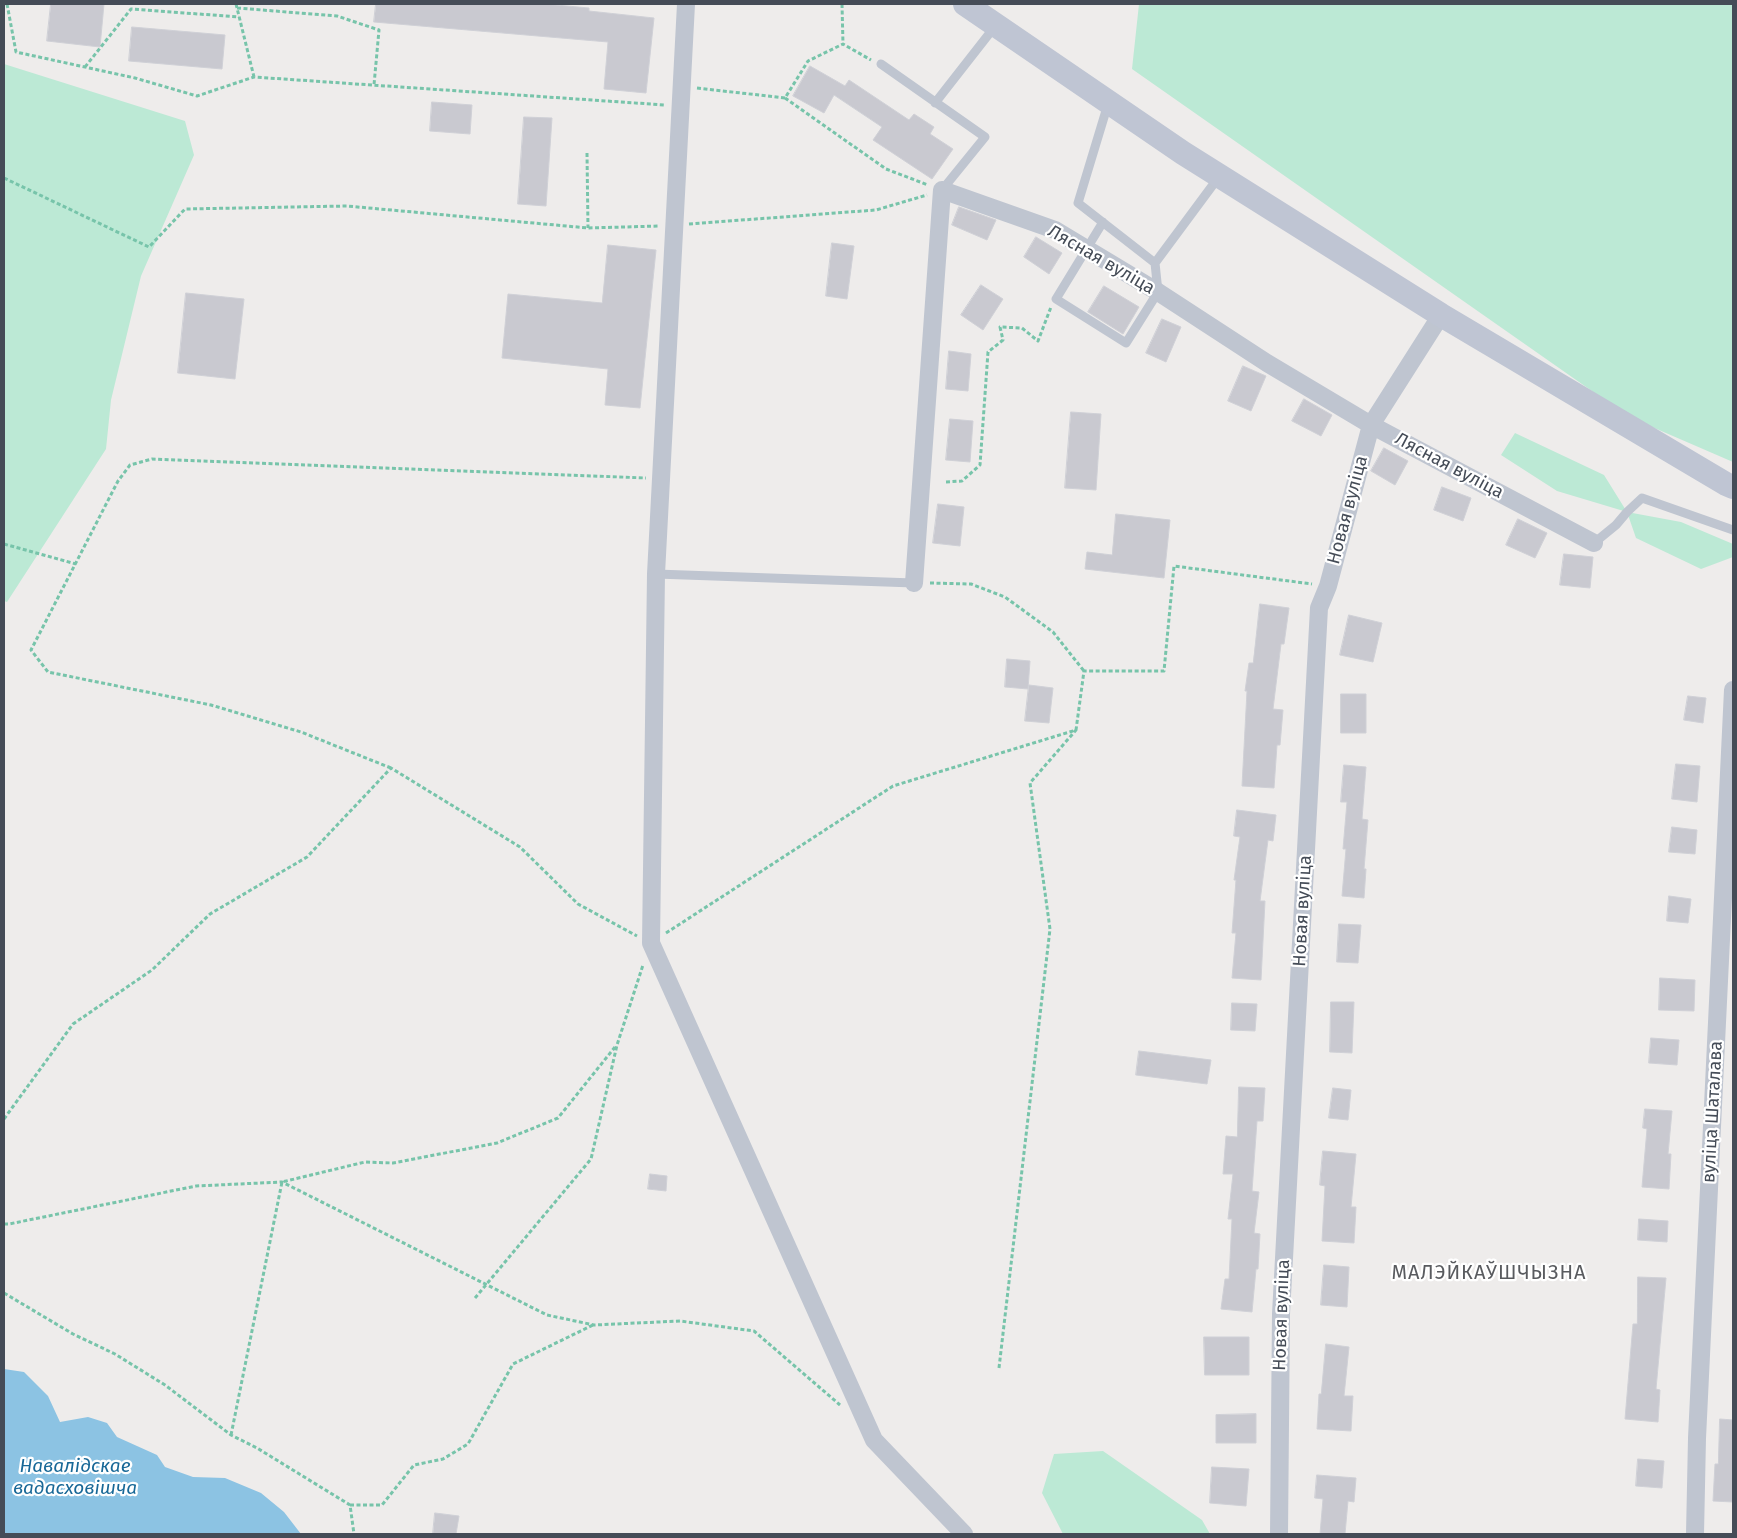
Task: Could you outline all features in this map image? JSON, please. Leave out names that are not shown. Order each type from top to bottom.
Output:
[{"type":"main road","points":[[965,4],[1183,153],[1442,315],[1733,487]]},
{"type":"street","points":[[686,4],[656,574],[650,943],[874,1440],[964,1534]]},
{"type":"street","points":[[914,583],[942,190]]},
{"type":"street","name":"Лясная вуліца","points":[[942,190],[1055,230],[1158,292],[1266,363],[1371,425],[1594,543]]},
{"type":"street","name":"Новая вуліца","points":[[1279,1534],[1280,1314],[1320,608],[1328,586],[1371,425],[1442,315]]},
{"type":"street","name":"вуліца Шаталава","points":[[1695,1534],[1697,1438],[1733,690]]},
{"type":"lane","points":[[935,104],[996,25]]},
{"type":"lane","points":[[881,64],[985,138],[942,190]]},
{"type":"lane","points":[[1109,102],[1078,203],[1155,263]]},
{"type":"lane","points":[[1103,222],[1056,299],[1126,343],[1158,292],[1155,263],[1220,176]]},
{"type":"lane","points":[[1594,543],[1616,525],[1642,498],[1733,530]]},
{"type":"lane","points":[[656,574],[914,583]]},
{"type":"path","points":[[7,4],[16,52],[135,78],[198,96],[254,77],[681,106]]},
{"type":"path","points":[[842,4],[843,44]]},
{"type":"path","points":[[254,77],[236,6],[337,16],[379,30],[374,85]]},
{"type":"path","points":[[85,67],[131,9],[239,17]]},
{"type":"path","points":[[785,98],[808,61],[843,44]]},
{"type":"path","points":[[843,44],[881,64]]},
{"type":"path","points":[[682,86],[785,98],[886,169],[942,190]]},
{"type":"path","points":[[587,153],[588,228]]},
{"type":"path","points":[[4,178],[149,247],[185,208],[348,206],[588,228],[675,225],[876,210],[942,190]]},
{"type":"path","points":[[946,482],[962,481],[980,465],[988,352],[1003,340],[1000,327],[1022,328],[1038,341],[1048,312],[1056,299]]},
{"type":"path","points":[[650,943],[578,904],[520,847],[391,768],[301,732],[211,704],[48,672],[31,650],[118,481],[130,465],[152,459],[662,478]]},
{"type":"path","points":[[4,544],[76,564]]},
{"type":"path","points":[[1084,671],[1164,670],[1174,566],[1328,586]]},
{"type":"path","points":[[914,583],[971,584],[1005,597],[1053,632],[1084,671],[1076,730],[1030,783],[1050,928],[999,1368]]},
{"type":"path","points":[[475,1298],[591,1159],[617,1045],[650,943],[893,786],[1076,730]]},
{"type":"path","points":[[4,1119],[73,1024],[152,970],[210,914],[308,857],[391,768]]},
{"type":"path","points":[[4,1224],[196,1186],[282,1182],[365,1162],[394,1163],[497,1143],[558,1118],[617,1045]]},
{"type":"path","points":[[282,1182],[547,1315],[594,1325],[680,1321],[754,1331],[841,1406]]},
{"type":"path","points":[[231,1435],[282,1182]]},
{"type":"path","points":[[4,1294],[73,1334],[115,1354],[157,1380],[231,1435],[257,1448],[350,1505],[382,1506],[414,1465],[443,1459],[468,1444],[513,1364],[594,1325]]},
{"type":"path","points":[[350,1505],[354,1534]]},
{"type":"green space","points":[[1139,4],[1733,4],[1733,462],[1629,417],[1132,69]]},
{"type":"green space","points":[[4,64],[185,121],[194,155],[141,276],[111,400],[106,449],[7,602],[4,601]]},
{"type":"green space","points":[[1515,433],[1604,475],[1627,512],[1557,491],[1501,455]]},
{"type":"green space","points":[[1627,512],[1681,522],[1733,544],[1733,557],[1701,569],[1636,538]]},
{"type":"green space","points":[[1103,1451],[1202,1520],[1210,1534],[1063,1534],[1042,1493],[1054,1454]]},
{"type":"water","name":"Навалідскае вадасховішча","points":[[4,1369],[24,1372],[48,1396],[60,1422],[88,1417],[107,1423],[117,1437],[157,1455],[165,1467],[193,1477],[225,1478],[261,1493],[284,1512],[301,1534],[4,1534]]},
{"type":"building","points":[[51,4],[104,4],[100,47],[47,41]]},
{"type":"building","points":[[376,4],[545,4],[589,8],[589,11],[654,18],[646,93],[604,89],[608,42],[374,22]]},
{"type":"building","points":[[132,27],[225,35],[222,69],[129,61]]},
{"type":"building","points":[[810,66],[845,86],[849,80],[909,120],[914,114],[934,127],[930,134],[953,149],[932,179],[873,140],[882,127],[834,95],[824,113],[793,96]]},
{"type":"building","points":[[432,102],[472,105],[470,134],[430,131]]},
{"type":"building","points":[[524,117],[552,118],[546,206],[518,204]]},
{"type":"building","points":[[959,207],[996,220],[987,240],[952,225]]},
{"type":"building","points":[[1036,237],[1062,253],[1049,274],[1024,257]]},
{"type":"building","points":[[832,243],[854,246],[847,299],[826,296]]},
{"type":"building","points":[[608,245],[656,250],[640,408],[605,405],[608,369],[502,358],[508,294],[602,303]]},
{"type":"building","points":[[981,285],[1003,299],[983,330],[961,315]]},
{"type":"building","points":[[1104,286],[1139,307],[1123,334],[1088,312]]},
{"type":"building","points":[[186,293],[244,299],[235,379],[178,373]]},
{"type":"building","points":[[1162,319],[1181,327],[1166,362],[1146,353]]},
{"type":"building","points":[[949,351],[971,354],[968,391],[946,389]]},
{"type":"building","points":[[1243,366],[1266,376],[1251,411],[1228,401]]},
{"type":"building","points":[[1304,399],[1332,415],[1321,436],[1292,421]]},
{"type":"building","points":[[1071,412],[1101,414],[1096,490],[1065,488]]},
{"type":"building","points":[[950,419],[973,421],[970,462],[946,460]]},
{"type":"building","points":[[1384,448],[1408,461],[1395,485],[1371,471]]},
{"type":"building","points":[[1442,487],[1471,498],[1463,521],[1434,510]]},
{"type":"building","points":[[938,504],[964,507],[960,546],[933,543]]},
{"type":"building","points":[[1116,514],[1170,520],[1164,578],[1085,569],[1087,552],[1112,555]]},
{"type":"building","points":[[1518,519],[1547,533],[1535,558],[1506,545]]},
{"type":"building","points":[[1564,554],[1593,557],[1590,588],[1560,585]]},
{"type":"building","points":[[1260,604],[1289,608],[1284,644],[1281,644],[1273,709],[1283,710],[1280,745],[1277,745],[1274,788],[1242,786],[1247,691],[1245,691],[1249,663],[1253,663]]},
{"type":"building","points":[[1349,615],[1382,623],[1373,662],[1340,655]]},
{"type":"building","points":[[1007,659],[1030,661],[1028,689],[1005,687]]},
{"type":"building","points":[[1029,685],[1053,688],[1049,723],[1025,721]]},
{"type":"building","points":[[1341,694],[1366,694],[1366,733],[1341,733]]},
{"type":"building","points":[[1688,696],[1706,698],[1703,723],[1684,720]]},
{"type":"building","points":[[1676,764],[1700,766],[1697,802],[1672,799]]},
{"type":"building","points":[[1344,765],[1366,767],[1362,819],[1368,820],[1364,898],[1342,896],[1347,802],[1341,802]]},
{"type":"building","points":[[1237,810],[1276,815],[1273,841],[1268,840],[1260,901],[1265,901],[1261,980],[1232,978],[1236,933],[1232,933],[1236,880],[1234,880],[1240,837],[1234,836]]},
{"type":"building","points":[[1672,827],[1697,830],[1695,854],[1669,852]]},
{"type":"building","points":[[1669,896],[1691,899],[1688,923],[1667,921]]},
{"type":"building","points":[[1339,924],[1361,925],[1358,963],[1337,962]]},
{"type":"building","points":[[1660,978],[1695,980],[1694,1011],[1659,1010]]},
{"type":"building","points":[[1331,1002],[1354,1002],[1352,1053],[1330,1052]]},
{"type":"building","points":[[1232,1003],[1257,1004],[1255,1031],[1231,1030]]},
{"type":"building","points":[[1651,1038],[1679,1040],[1677,1065],[1649,1063]]},
{"type":"building","points":[[1139,1051],[1211,1060],[1207,1084],[1136,1075]]},
{"type":"building","points":[[1239,1087],[1265,1088],[1263,1121],[1257,1121],[1252,1191],[1259,1192],[1254,1233],[1260,1234],[1258,1269],[1256,1269],[1252,1312],[1221,1309],[1225,1279],[1229,1279],[1232,1219],[1228,1219],[1233,1174],[1223,1174],[1226,1136],[1237,1137]]},
{"type":"building","points":[[1333,1088],[1351,1090],[1348,1120],[1329,1118]]},
{"type":"building","points":[[1645,1109],[1672,1111],[1668,1154],[1671,1154],[1669,1189],[1642,1187],[1647,1129],[1643,1128]]},
{"type":"building","points":[[1323,1151],[1356,1154],[1351,1207],[1356,1207],[1354,1243],[1322,1241],[1325,1186],[1320,1185]]},
{"type":"building","points":[[650,1174],[667,1176],[666,1191],[648,1189]]},
{"type":"building","points":[[1639,1219],[1668,1221],[1667,1242],[1638,1240]]},
{"type":"building","points":[[1324,1265],[1349,1267],[1347,1307],[1321,1305]]},
{"type":"building","points":[[1638,1277],[1666,1278],[1656,1389],[1660,1390],[1658,1422],[1625,1419],[1633,1324],[1637,1324]]},
{"type":"building","points":[[1204,1337],[1249,1337],[1249,1375],[1205,1375]]},
{"type":"building","points":[[1326,1344],[1349,1347],[1344,1396],[1353,1396],[1351,1431],[1317,1429],[1319,1394],[1321,1394]]},
{"type":"building","points":[[1256,1414],[1256,1443],[1216,1443],[1216,1415]]},
{"type":"building","points":[[1720,1419],[1733,1420],[1733,1502],[1713,1501],[1715,1464],[1718,1464]]},
{"type":"building","points":[[1638,1459],[1664,1461],[1662,1488],[1636,1486]]},
{"type":"building","points":[[1212,1467],[1249,1469],[1246,1506],[1210,1503]]},
{"type":"building","points":[[1317,1475],[1356,1478],[1354,1502],[1348,1501],[1345,1534],[1320,1534],[1323,1499],[1315,1498]]},
{"type":"building","points":[[435,1513],[459,1516],[456,1534],[433,1534]]},
{"type":"district","name":"МАЛЭЙКАЎШЧЫЗНА","points":[[1489,1273]]}]
